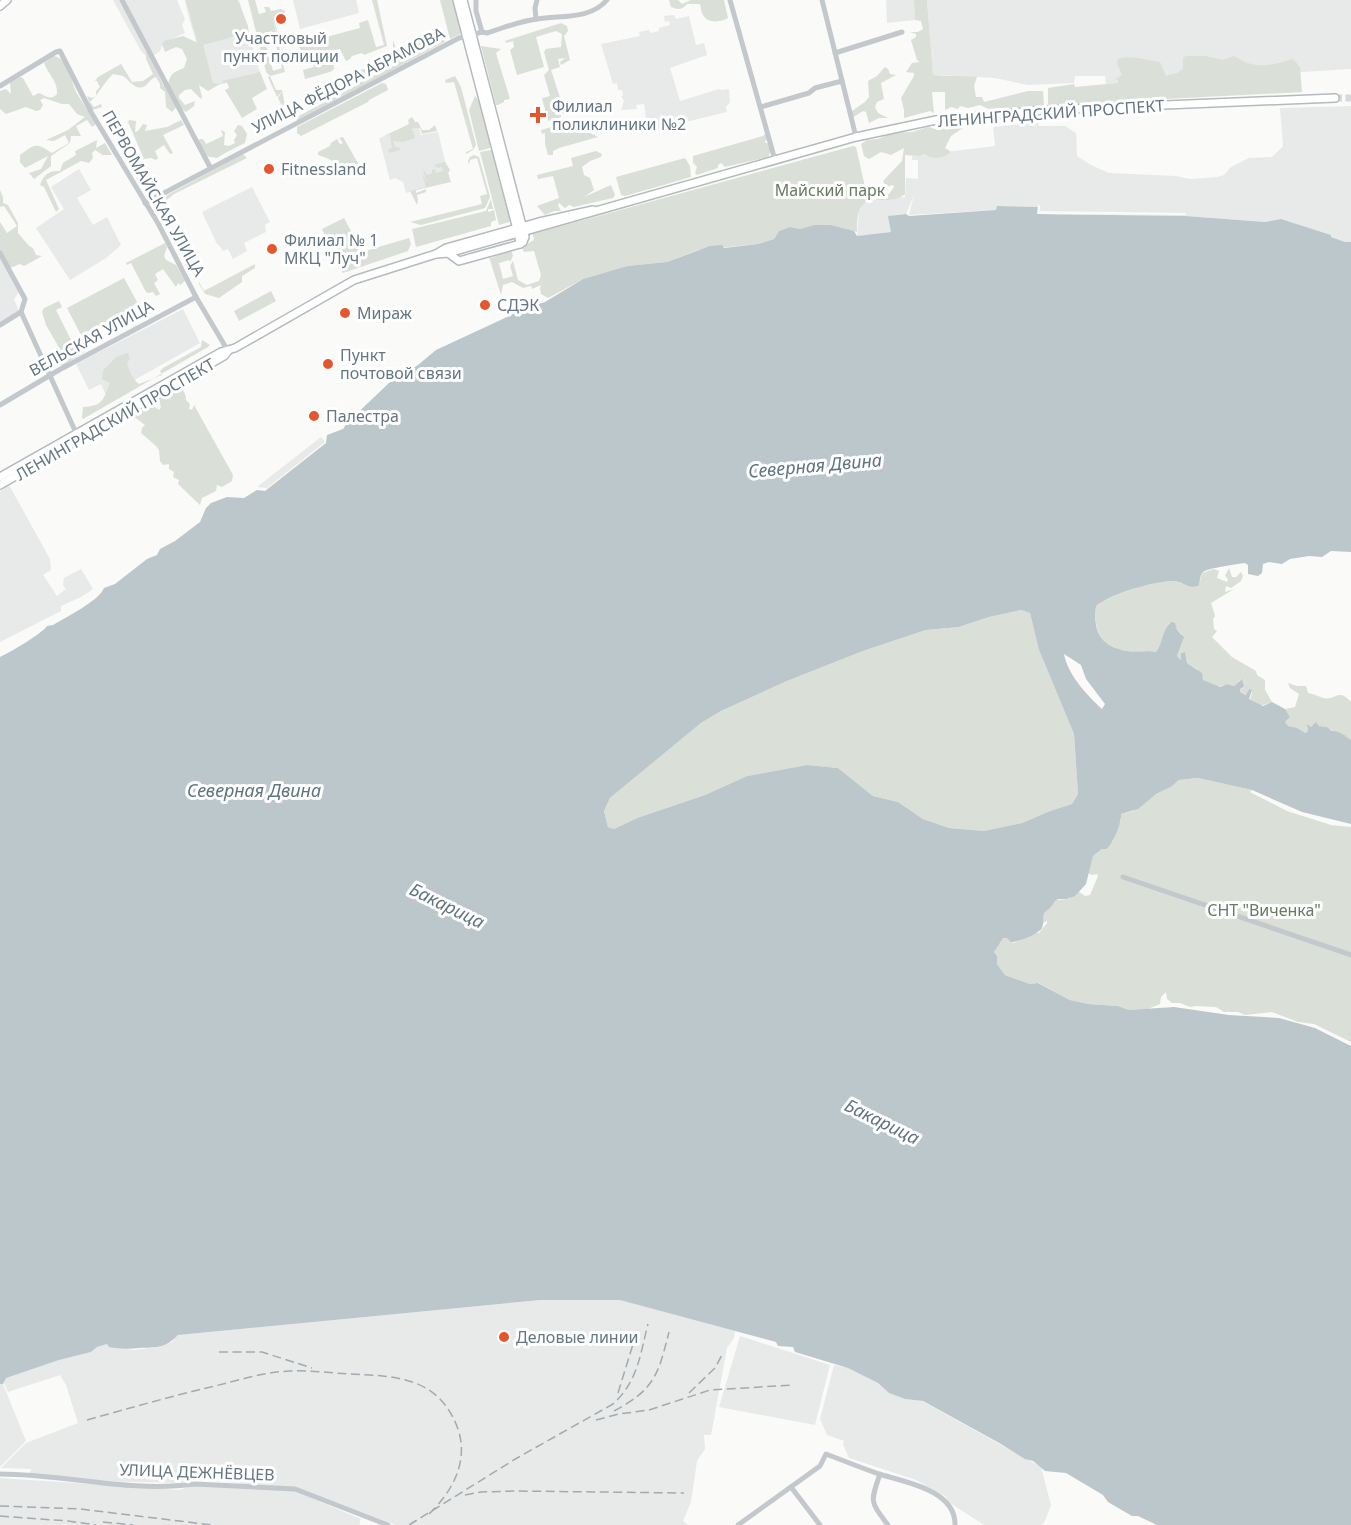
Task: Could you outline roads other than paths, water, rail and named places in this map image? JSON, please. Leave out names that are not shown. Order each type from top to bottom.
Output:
[{"type":"main road","points":[[0,6],[7,0]]},
{"type":"main road","points":[[448,254],[459,261],[524,241],[469,36],[457,0]]},
{"type":"main road","points":[[463,0],[469,36]]},
{"type":"main road","name":"ЛЕНИНГРАДСКИЙ ПРОСПЕКТ","points":[[0,477],[224,356],[228,351],[354,280],[436,254],[446,248],[587,215],[599,209],[856,137],[958,117],[1099,108],[1335,98]]},
{"type":"main road","name":"ЛЕНИНГРАДСКИЙ ПРОСПЕКТ","points":[[436,254],[448,254],[520,230]]},
{"type":"main road","name":"ЛЕНИНГРАДСКИЙ ПРОСПЕКТ","points":[[0,485],[78,436]]},
{"type":"street","points":[[122,0],[210,167]]},
{"type":"street","points":[[476,0],[476,11],[482,32]]},
{"type":"street","points":[[536,19],[537,0]]},
{"type":"street","name":"УЛИЦА ФЁДОРА АБРАМОВА","points":[[145,203],[459,38],[482,32],[487,33],[536,19],[594,12],[607,0]]},
{"type":"street","points":[[730,0],[775,160]]},
{"type":"street","points":[[822,0],[856,137]]},
{"type":"street","points":[[835,53],[902,32]]},
{"type":"street","name":"ПЕРВОМАЙСКАЯ УЛИЦА","points":[[0,86],[60,51],[92,112],[162,231],[196,297],[228,351]]},
{"type":"street","points":[[761,107],[842,81]]},
{"type":"street","points":[[0,253],[25,299],[21,312],[0,326]]},
{"type":"street","name":"ВЕЛЬСКАЯ УЛИЦА","points":[[0,405],[196,297]]},
{"type":"street","points":[[21,312],[78,436]]},
{"type":"street","points":[[1123,877],[1351,955]]},
{"type":"street","points":[[738,1525],[748,1522],[820,1466],[826,1454],[880,1474],[921,1485],[944,1500],[955,1519],[955,1525]]},
{"type":"street","name":"УЛИЦА ДЕЖНЁВЦЕВ","points":[[0,1474],[146,1486],[195,1484],[295,1490],[388,1525]]},
{"type":"street","points":[[880,1474],[872,1498],[873,1505],[888,1525]]},
{"type":"street","points":[[791,1487],[820,1525]]},
{"type":"water","points":[[997,206],[1038,207],[1038,214],[1185,216],[1265,222],[1281,219],[1331,235],[1345,242],[1351,242],[1351,552],[1331,551],[1322,557],[1309,556],[1290,559],[1282,564],[1269,562],[1263,564],[1262,573],[1258,576],[1248,574],[1248,565],[1245,563],[1223,566],[1202,573],[1199,585],[1195,587],[1173,581],[1122,593],[1096,606],[1095,615],[1100,636],[1110,645],[1130,652],[1156,652],[1168,625],[1171,622],[1175,623],[1177,630],[1184,637],[1177,656],[1181,660],[1181,653],[1185,652],[1187,663],[1202,673],[1203,680],[1220,687],[1227,684],[1234,686],[1242,679],[1244,687],[1240,689],[1240,692],[1246,695],[1249,689],[1252,690],[1249,699],[1263,706],[1272,702],[1285,709],[1290,717],[1285,722],[1288,726],[1305,733],[1308,731],[1307,724],[1311,727],[1316,722],[1319,726],[1339,732],[1351,740],[1351,824],[1302,812],[1252,790],[1198,778],[1179,780],[1171,787],[1156,794],[1138,809],[1121,814],[1119,828],[1111,843],[1106,849],[1102,849],[1093,856],[1086,884],[1075,896],[1055,901],[1044,913],[1042,928],[1037,933],[1014,942],[1003,938],[994,952],[997,956],[997,964],[1005,975],[1030,984],[1038,983],[1070,1000],[1118,1006],[1129,1010],[1174,1007],[1229,1015],[1279,1018],[1315,1028],[1351,1046],[1351,1525],[1157,1525],[1138,1516],[1132,1516],[1066,1473],[1045,1471],[1033,1461],[1025,1459],[923,1401],[905,1399],[889,1393],[878,1383],[848,1368],[795,1352],[793,1347],[778,1346],[776,1342],[620,1300],[540,1300],[178,1335],[164,1345],[132,1349],[109,1347],[107,1344],[91,1352],[6,1378],[3,1384],[0,1384],[0,657],[33,638],[47,626],[53,625],[82,608],[96,598],[104,588],[115,584],[147,559],[157,555],[160,549],[200,522],[206,508],[211,503],[227,497],[244,498],[257,490],[265,491],[326,443],[327,435],[343,429],[389,383],[418,365],[436,350],[516,311],[545,302],[583,279],[627,266],[667,262],[710,246],[722,245],[724,248],[758,244],[774,239],[779,231],[790,227],[800,229],[815,225],[831,225],[854,231],[857,236],[891,232],[888,216],[996,210]],"holes":[[[1021,610],[1030,613],[1039,650],[1074,734],[1078,794],[1072,804],[1022,823],[984,831],[949,828],[923,819],[898,802],[873,796],[838,768],[807,765],[747,776],[705,795],[637,818],[614,829],[608,827],[604,811],[610,798],[701,723],[721,711],[787,681],[863,651],[926,630],[959,627]],[[1064,654],[1081,665],[1086,679],[1105,704],[1102,709],[1074,677]]]},
{"type":"tunnel","points":[[1335,98],[1351,98]]},
{"type":"railway","points":[[409,1525],[517,1458],[613,1404],[633,1377],[648,1324]]},
{"type":"railway","points":[[614,1411],[647,1388],[658,1370],[669,1332]]},
{"type":"railway","points":[[618,1393],[634,1341]]},
{"type":"railway","points":[[219,1352],[262,1352],[312,1368]]},
{"type":"railway","points":[[689,1393],[715,1368],[723,1353]]},
{"type":"railway","points":[[87,1420],[271,1373],[305,1371],[400,1379],[428,1389],[440,1399],[450,1412],[461,1441],[460,1465],[456,1476],[445,1496],[429,1514]]},
{"type":"railway","points":[[596,1420],[649,1410],[710,1390],[794,1385]]},
{"type":"railway","points":[[465,1495],[515,1491],[684,1493]]},
{"type":"railway","points":[[0,1506],[80,1509],[212,1525]]},
{"type":"railway","points":[[0,1516],[96,1525]]},
{"type":"railway","points":[[103,1522],[133,1525]]},
{"type":"place","name":"Участковый пункт полиции","points":[[281,19]]},
{"type":"place","name":"Филиал поликлиники №2","points":[[538,115]]},
{"type":"place","name":"Fitnessland","points":[[269,169]]},
{"type":"place","name":"Филиал № 1 МКЦ \"Луч\"","points":[[272,249]]},
{"type":"place","name":"СДЭК","points":[[485,305]]},
{"type":"place","name":"Мираж","points":[[345,313]]},
{"type":"place","name":"Пункт почтовой связи","points":[[328,364]]},
{"type":"place","name":"Палестра","points":[[314,416]]},
{"type":"place","name":"Деловые линии","points":[[504,1337]]},
{"type":"park label","name":"Майский парк","points":[[830,190]]},
{"type":"park label","name":"СНТ \"Виченка\"","points":[[1264,910]]},
{"type":"water label","name":"Северная Двина","points":[[815,466]]},
{"type":"water label","name":"Северная Двина","points":[[254,791]]},
{"type":"water label","name":"Бакарица","points":[[447,906]]},
{"type":"water label","name":"Бакарица","points":[[882,1122]]}]
